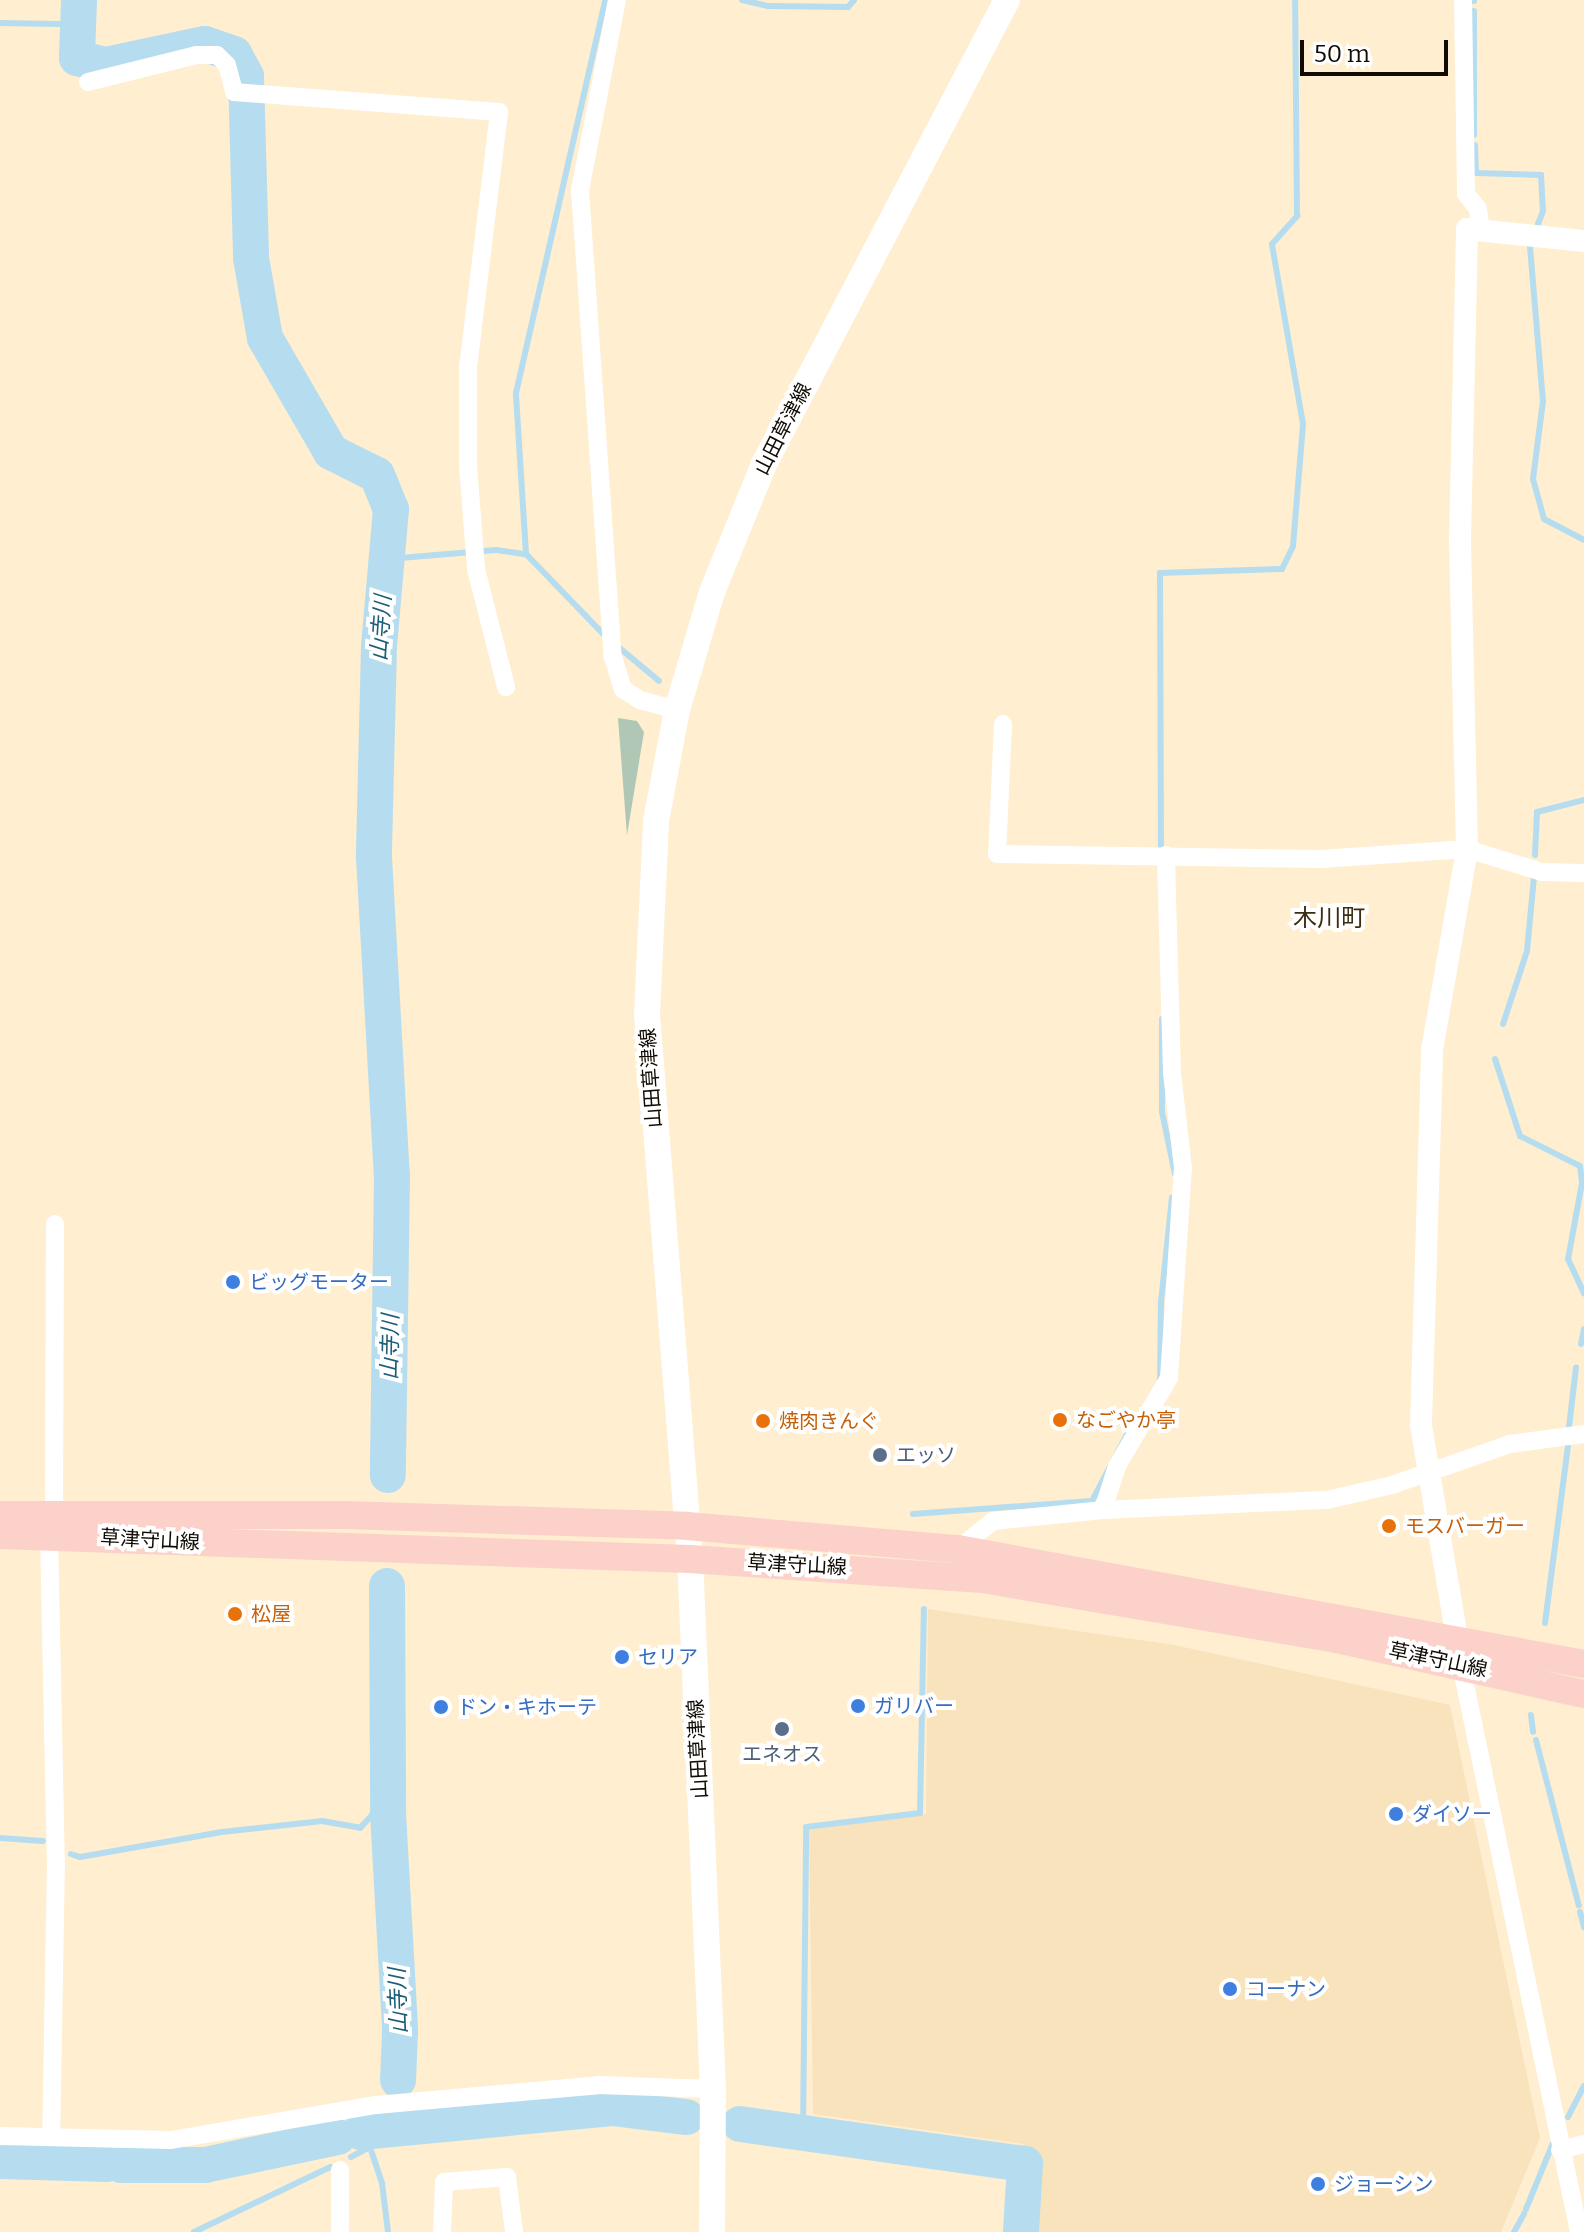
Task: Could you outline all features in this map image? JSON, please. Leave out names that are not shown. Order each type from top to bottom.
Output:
[{"type":"main road","name":"山田草津線","points":[[712,2232],[713,2089],[690,1559],[647,1014],[656,821],[677,710],[712,592],[764,464],[1007,0]]},
{"type":"main road","name":"草津守山線","points":[[0,1515],[52,1526],[690,1559],[982,1579],[1459,1651],[1584,1664]]},
{"type":"main road","name":"草津守山線","points":[[0,1535],[52,1526],[345,1515],[687,1526],[958,1549],[1459,1651],[1584,1694]]},
{"type":"street","points":[[617,0],[580,190],[613,657],[623,689],[640,700],[677,710]]},
{"type":"street","points":[[1463,0],[1466,194],[1478,209],[1481,230]]},
{"type":"street","points":[[88,82],[196,55],[217,55],[227,65],[234,92],[499,112],[468,367],[468,465],[476,569],[506,687]]},
{"type":"street","points":[[1579,2232],[1459,1651],[1426,1470],[1421,1425],[1432,1050],[1467,849],[1461,493],[1467,229],[1584,241]]},
{"type":"street","points":[[1003,724],[997,854],[1321,859],[1467,849],[1542,872],[1584,873]]},
{"type":"street","points":[[1103,1510],[1117,1466],[1169,1378],[1183,1168],[1172,1073],[1166,855]]},
{"type":"street","points":[[51,2136],[56,1861],[52,1526],[55,1224]]},
{"type":"street","points":[[958,1549],[993,1521],[1103,1510],[1327,1500],[1392,1485],[1426,1470],[1510,1444],[1584,1434]]},
{"type":"street","points":[[0,2136],[202,2138],[376,2105],[598,2085],[713,2089]]},
{"type":"street","points":[[1560,2150],[1584,2144]]},
{"type":"street","points":[[337,2230],[340,2170]]},
{"type":"street","points":[[442,2232],[444,2182],[507,2177],[514,2232]]},
{"type":"shaded area","points":[[928,1609],[1174,1645],[1450,1705],[1540,2138],[1501,2232],[1029,2232],[1031,2156],[1023,2144],[813,2114],[809,1830],[926,1814]]},
{"type":"green space","points":[[618,718],[637,721],[644,732],[627,835]]},
{"type":"waterway","name":"山寺川","points":[[79,0],[77,58],[105,65],[205,44],[234,54],[246,76],[251,258],[265,338],[331,452],[377,475],[391,509],[379,646],[374,857],[392,1175],[388,1475]]},
{"type":"waterway","points":[[388,559],[496,550],[526,554],[516,393],[605,0]]},
{"type":"waterway","points":[[742,0],[768,6],[848,7],[854,0]]},
{"type":"waterway","points":[[1161,852],[1160,573],[1282,569],[1293,546],[1303,424],[1272,244],[1297,216],[1295,0]]},
{"type":"waterway","points":[[1474,11],[1474,135]]},
{"type":"waterway","points":[[0,23],[59,24]]},
{"type":"waterway","points":[[1475,145],[1476,173],[1541,175],[1543,211],[1538,224]]},
{"type":"waterway","points":[[1530,247],[1543,401],[1533,479],[1544,519],[1584,540]]},
{"type":"waterway","points":[[526,554],[607,638]]},
{"type":"waterway","points":[[616,645],[659,681]]},
{"type":"waterway","points":[[1535,855],[1537,812],[1584,800]]},
{"type":"waterway","points":[[1503,1024],[1527,951],[1534,877]]},
{"type":"waterway","points":[[1162,1019],[1162,1112],[1175,1174]]},
{"type":"waterway","points":[[1495,1059],[1520,1136],[1580,1166],[1582,1183],[1568,1259],[1584,1294]]},
{"type":"waterway","points":[[1160,1382],[1161,1302],[1172,1198]]},
{"type":"waterway","points":[[1581,1344],[1584,1329]]},
{"type":"waterway","points":[[1569,1427],[1576,1367]]},
{"type":"waterway","points":[[913,1514],[1092,1501],[1134,1421]]},
{"type":"waterway","points":[[1545,1623],[1568,1446]]},
{"type":"waterway","name":"山寺川","points":[[387,1586],[388,1813],[400,2031],[398,2080]]},
{"type":"waterway","points":[[803,2133],[806,1827],[920,1813],[924,1609]]},
{"type":"waterway","points":[[1531,1715],[1533,1732]]},
{"type":"waterway","points":[[1536,1740],[1579,1906]]},
{"type":"waterway","points":[[71,1854],[80,1857],[222,1832],[322,1821],[360,1828],[372,1815],[388,1813]]},
{"type":"waterway","points":[[0,1838],[43,1841]]},
{"type":"waterway","points":[[1580,1912],[1584,1927]]},
{"type":"waterway","points":[[1568,2117],[1584,2086]]},
{"type":"waterway","name":"山寺川","points":[[360,2132],[612,2108],[686,2117]]},
{"type":"waterway","name":"山寺川","points":[[740,2124],[1025,2164],[1021,2232]]},
{"type":"waterway","points":[[365,2132],[382,2183],[388,2232]]},
{"type":"waterway","points":[[121,2165],[205,2165],[338,2137]]},
{"type":"waterway","points":[[1526,2209],[1553,2143]]},
{"type":"waterway","points":[[351,2157],[368,2148]]},
{"type":"waterway","points":[[0,2161],[107,2164]]},
{"type":"waterway","points":[[194,2232],[330,2167]]},
{"type":"waterway","points":[[1514,2232],[1524,2214]]},
{"type":"place","name":"ビッグモーター","points":[[233,1282]]},
{"type":"place","name":"なごやか亭","points":[[1060,1420]]},
{"type":"place","name":"焼肉きんぐ","points":[[763,1421]]},
{"type":"place","name":"エッソ","points":[[880,1455]]},
{"type":"place","name":"モスバーガー","points":[[1389,1526]]},
{"type":"place","name":"松屋","points":[[235,1614]]},
{"type":"place","name":"セリア","points":[[622,1657]]},
{"type":"place","name":"ガリバー","points":[[858,1706]]},
{"type":"place","name":"ドン・キホーテ","points":[[441,1707]]},
{"type":"place","name":"エネオス","points":[[782,1729]]},
{"type":"place","name":"ダイソー","points":[[1396,1814]]},
{"type":"place","name":"コーナン","points":[[1230,1989]]},
{"type":"place","name":"ジョーシン","points":[[1318,2184]]},
{"type":"district","name":"木川町","points":[[1329,919]]}]
